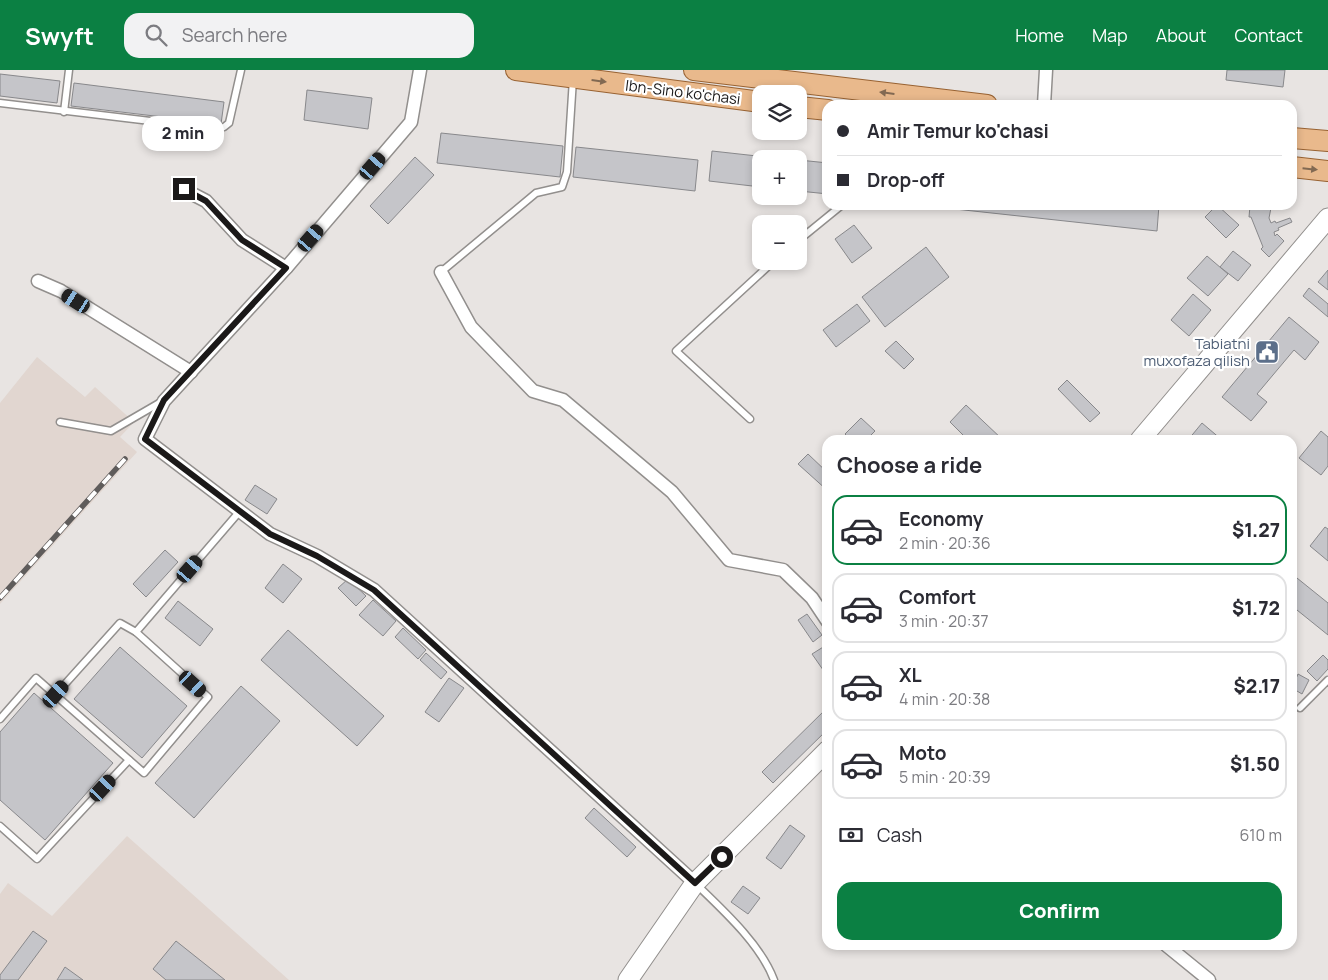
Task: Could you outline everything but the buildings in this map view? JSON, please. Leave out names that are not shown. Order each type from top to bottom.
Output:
[{"type":"main road","name":"Ibn-Sino ko'chasi","points":[[516,70],[752,101]]},
{"type":"main road","name":"Ibn-Sino ko'chasi","points":[[694,70],[945,100]]},
{"type":"main road","points":[[807,108],[822,109]]},
{"type":"main road","points":[[1297,138],[1328,141]]},
{"type":"main road","points":[[1297,168],[1328,171]]},
{"type":"main road","points":[[1144,435],[1328,218]]},
{"type":"main road","points":[[628,980],[695,883],[822,756]]},
{"type":"street","points":[[420,70],[411,122],[286,268],[164,400],[145,439],[270,534],[317,556],[374,590],[695,883]]},
{"type":"street","points":[[1044,100],[1046,70]]},
{"type":"street","points":[[184,189],[206,201],[242,240],[286,268]]},
{"type":"street","points":[[441,272],[471,327],[533,391],[564,400],[672,492],[729,560],[783,570],[812,598],[822,613]]},
{"type":"street","points":[[38,281],[61,291],[191,372]]},
{"type":"street","points":[[1172,950],[1209,980]]},
{"type":"lane","points":[[64,112],[69,70]]},
{"type":"lane","points":[[0,103],[217,129],[224,127],[228,122],[241,70]]},
{"type":"lane","points":[[441,272],[536,193],[562,187],[567,172],[573,78]]},
{"type":"lane","points":[[807,233],[836,210]]},
{"type":"lane","points":[[750,419],[676,351],[764,270]]},
{"type":"lane","points":[[60,422],[111,432],[164,400]]},
{"type":"lane","points":[[136,632],[240,511]]},
{"type":"lane","points":[[0,719],[36,678],[144,773],[208,697],[136,632],[120,623],[56,694]]},
{"type":"lane","points":[[1300,708],[1328,680]]},
{"type":"lane","points":[[0,826],[37,859],[129,760]]},
{"type":"lane","points":[[695,883],[736,922],[770,969],[774,980]]},
{"type":"shaded area","points":[[37,357],[85,397],[95,387],[134,422],[120,437],[137,452],[0,604],[0,403]]},
{"type":"shaded area","points":[[127,836],[289,980],[0,980],[0,894],[8,883],[52,916]]},
{"type":"railway","points":[[0,598],[125,459]]},
{"type":"place","name":"Tabiatni muxofaza qilish","points":[[1267,352]]},
{"type":"route","points":[[184,189],[206,201],[242,240],[286,268],[164,400],[145,439],[270,534],[317,556],[374,590],[695,883],[722,857]]}]
